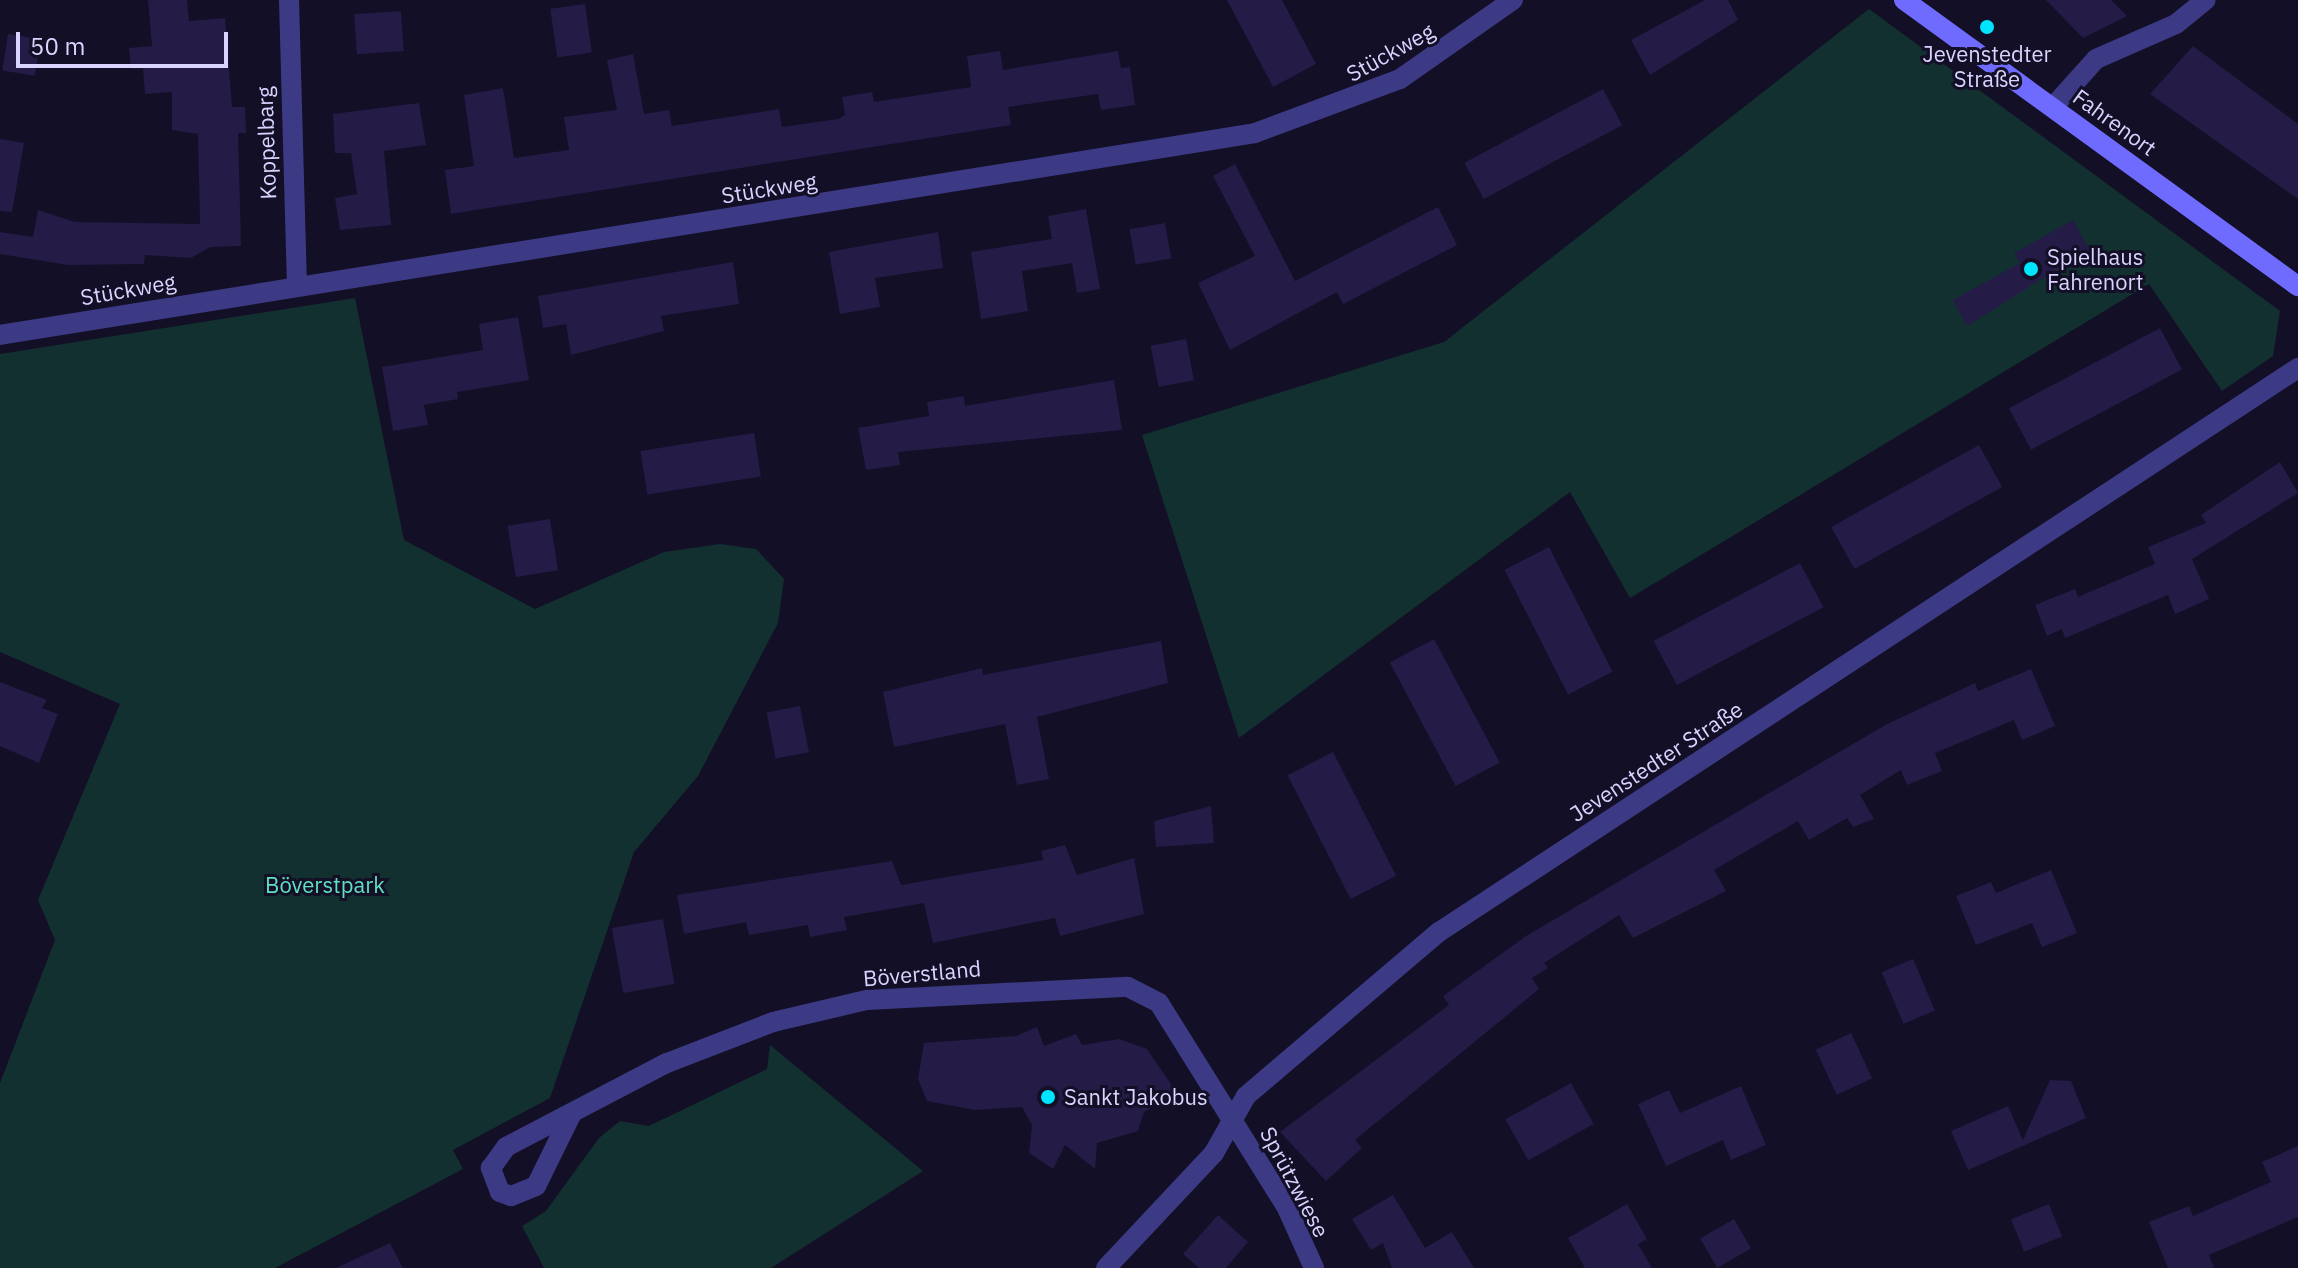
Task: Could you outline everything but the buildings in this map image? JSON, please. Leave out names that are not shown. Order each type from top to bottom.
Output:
[{"type":"street","name":"Koppelbarg","points":[[289,0],[297,285]]},
{"type":"street","name":"Stückweg","points":[[0,335],[1255,133],[1400,79],[1513,0]]},
{"type":"street","name":"Fahrenort","points":[[1904,0],[2298,286]]},
{"type":"street","points":[[2053,107],[2096,59],[2176,24],[2206,0]]},
{"type":"street","name":"Jevenstedter Straße","points":[[1106,1268],[1214,1153],[1233,1118],[1266,1076],[1439,932],[2298,368]]},
{"type":"street","name":"Böverstland","points":[[571,1115],[720,1040],[827,1008],[1110,985],[1159,1003],[1233,1118]]},
{"type":"street","name":"Sprützwiese","points":[[1233,1118],[1314,1268]]},
{"type":"green space","points":[[1869,9],[2280,311],[2273,356],[2222,391],[2149,284],[1630,598],[1570,492],[1239,738],[1142,435],[1444,342]]},
{"type":"green space","name":"Böverstpark","points":[[355,298],[404,540],[535,609],[664,552],[720,544],[756,549],[784,579],[778,623],[698,776],[634,852],[550,1098],[453,1150],[463,1169],[275,1268],[0,1268],[0,1083],[55,940],[38,900],[120,704],[0,652],[0,354]]},
{"type":"green space","points":[[770,1045],[923,1171],[771,1268],[544,1268],[522,1226],[546,1211],[599,1138],[620,1121],[649,1126],[767,1069]]},
{"type":"place","name":"Jevenstedter Straße","points":[[1987,27]]},
{"type":"place","name":"Spielhaus Fahrenort","points":[[2031,269]]},
{"type":"place","name":"Sankt Jakobus","points":[[1048,1097]]}]
